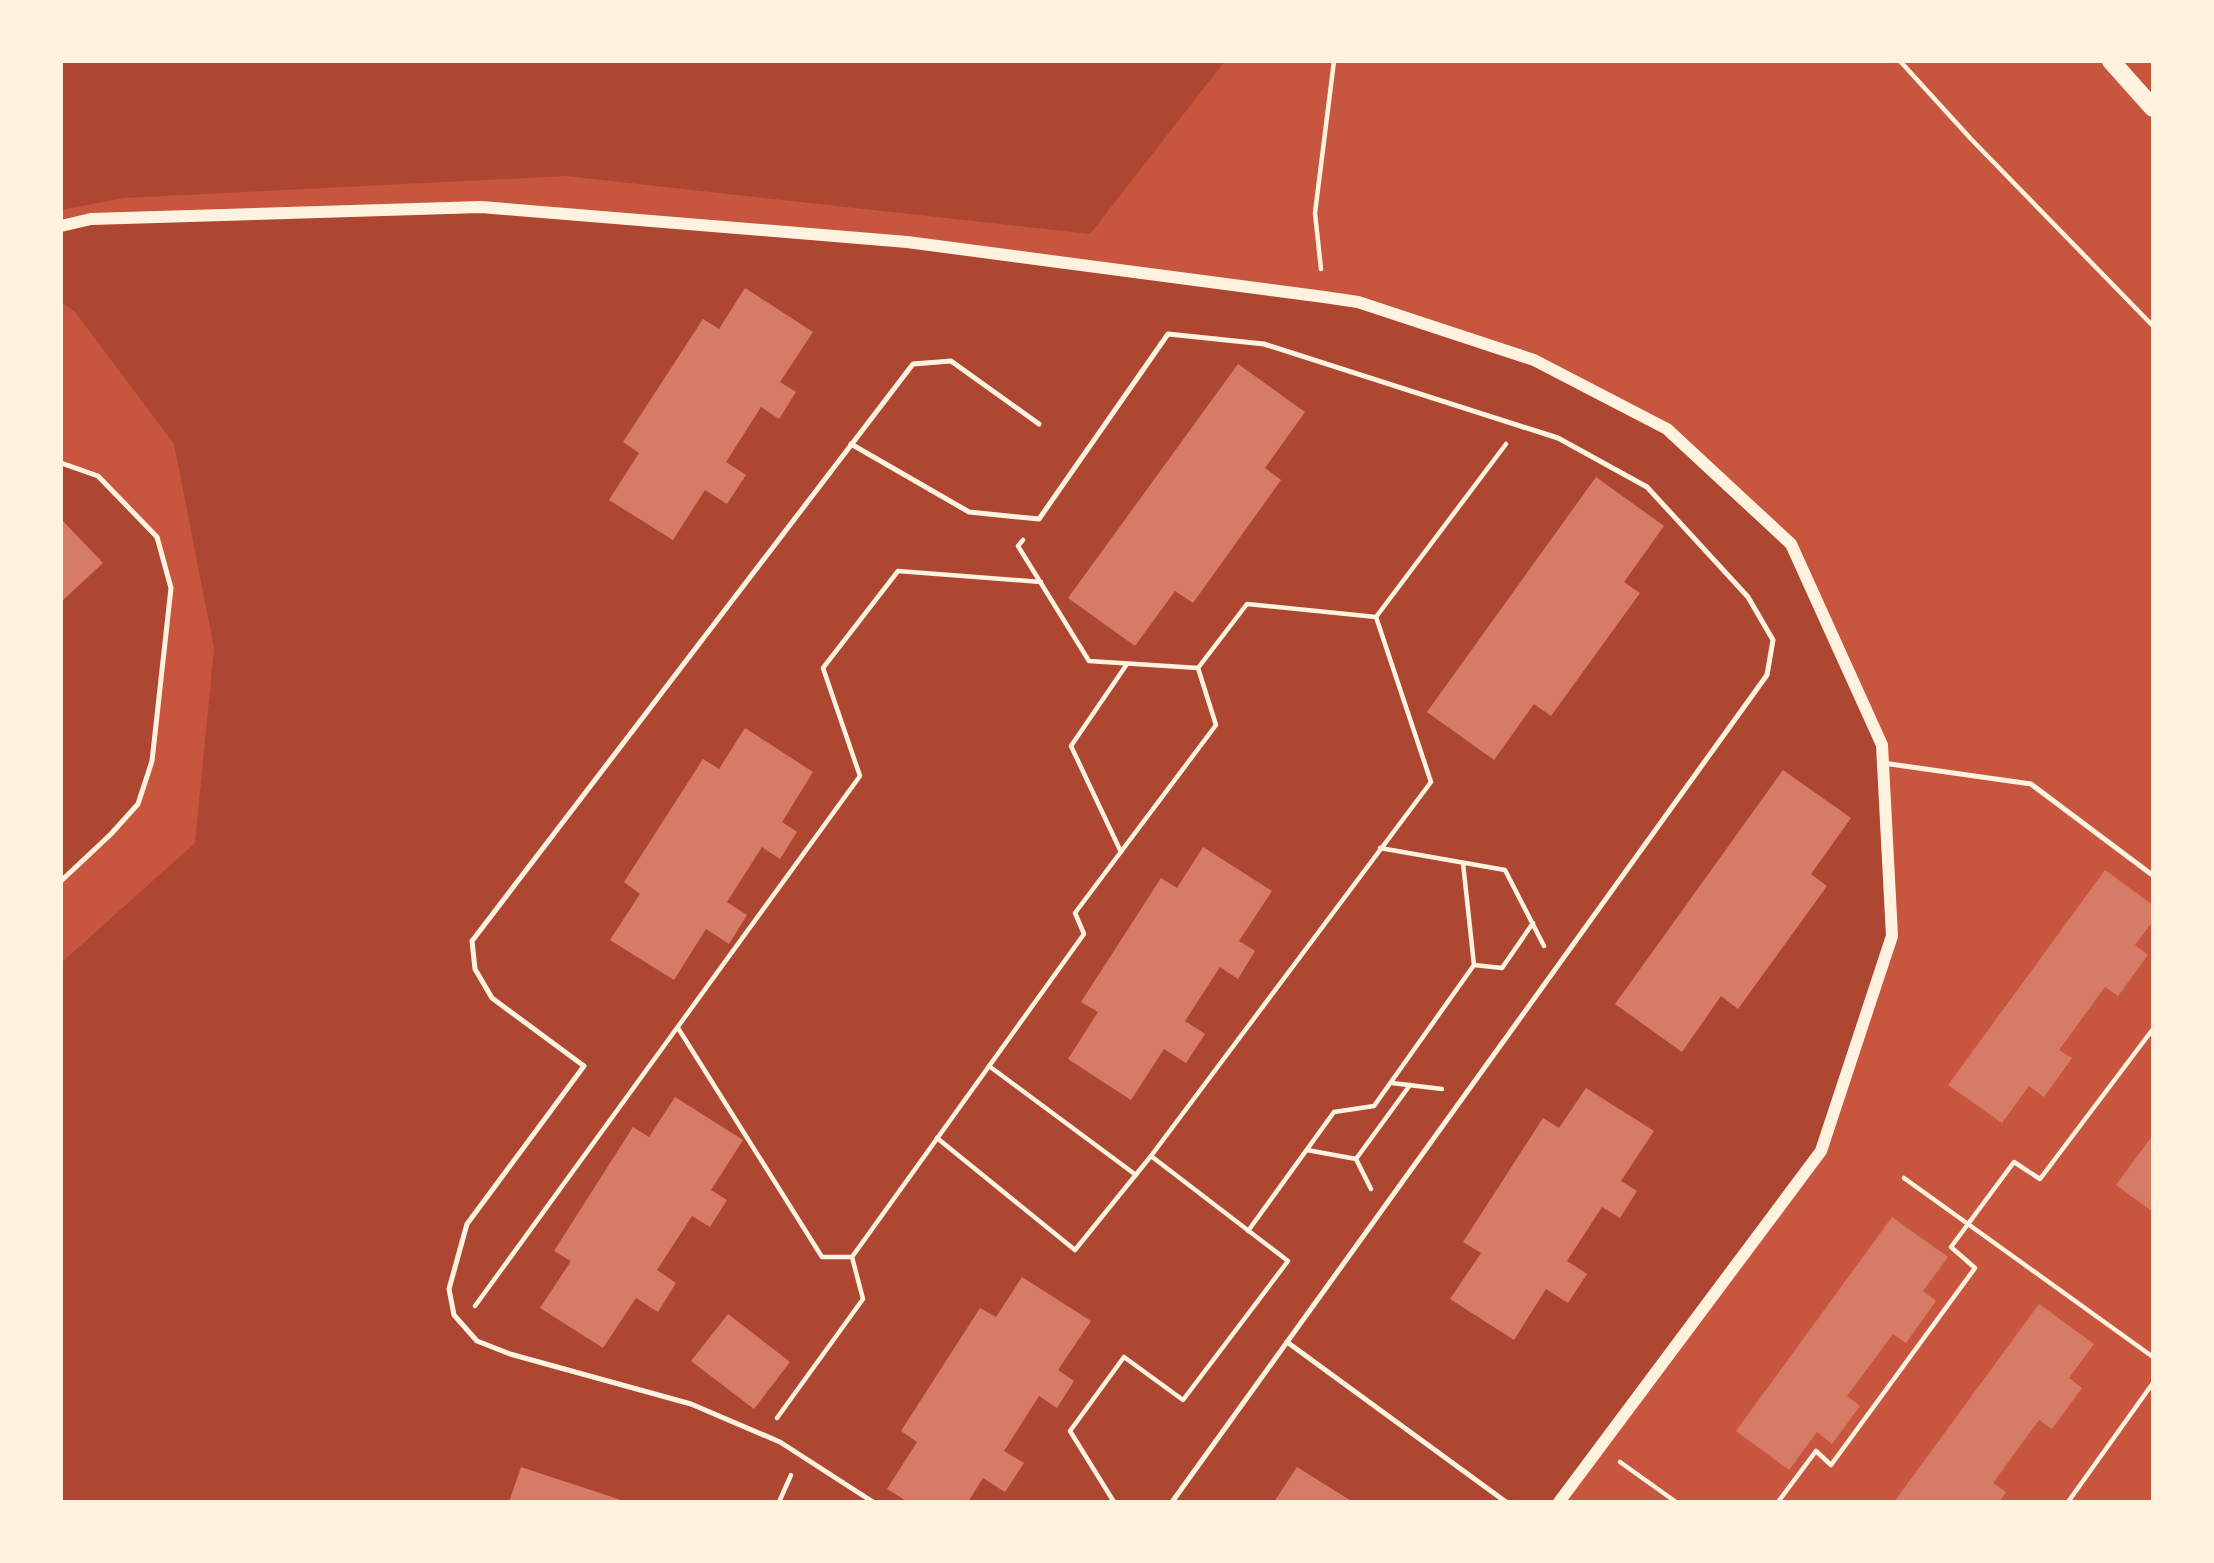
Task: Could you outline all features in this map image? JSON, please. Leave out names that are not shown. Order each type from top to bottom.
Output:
[{"type":"main road","points":[[2111,61],[2153,108]]},
{"type":"street","points":[[61,226],[91,219],[481,207],[907,242],[1358,302],[1534,360],[1667,429],[1791,544],[1882,745],[1892,936],[1821,1151],[1559,1502]]},
{"type":"lane","points":[[851,444],[969,512],[1039,519],[1168,334],[1264,344],[1558,438],[1647,487],[1748,597],[1773,640],[1767,675],[1172,1502]]},
{"type":"lane","points":[[873,1502],[780,1443],[691,1404],[510,1354],[477,1341],[454,1315],[449,1289],[467,1224],[584,1066],[492,999],[475,969],[472,940],[913,364],[951,361],[1039,424]]},
{"type":"lane","points":[[61,463],[98,476],[157,537],[171,588],[152,761],[138,804],[111,834],[61,881]]},
{"type":"lane","points":[[1883,763],[2031,783],[2151,874]]},
{"type":"lane","points":[[1287,1342],[1506,1502]]},
{"type":"path","points":[[1324,298],[1315,213],[1334,61]]},
{"type":"path","points":[[1900,61],[1971,139],[2153,326]]},
{"type":"path","points":[[1376,617],[1519,426]]},
{"type":"path","points":[[1039,519],[1018,546],[1089,661],[1198,668]]},
{"type":"path","points":[[462,1324],[860,776],[823,668],[898,571],[1041,582]]},
{"type":"path","points":[[1198,668],[1247,604],[1376,617]]},
{"type":"path","points":[[937,1138],[1075,1250],[1151,1156],[1431,782],[1376,617]]},
{"type":"path","points":[[1121,852],[1071,746],[1127,663]]},
{"type":"path","points":[[852,1257],[1084,934],[1075,913],[1216,725],[1198,668]]},
{"type":"path","points":[[1380,848],[1505,870],[1556,968]]},
{"type":"path","points":[[1248,1231],[1334,1112],[1374,1106],[1474,965],[1463,863]]},
{"type":"path","points":[[1474,965],[1502,968],[1532,923]]},
{"type":"path","points":[[678,1028],[822,1257],[852,1257]]},
{"type":"path","points":[[1778,1502],[1816,1451],[1831,1465],[1975,1268],[1951,1247],[2014,1162],[2040,1179],[2153,1029]]},
{"type":"path","points":[[989,1066],[1136,1175]]},
{"type":"path","points":[[1391,1083],[1467,1091]]},
{"type":"path","points":[[1356,1159],[1410,1085]]},
{"type":"path","points":[[1307,1150],[1356,1159]]},
{"type":"path","points":[[1114,1502],[1070,1431],[1124,1357],[1183,1401],[1288,1261],[1151,1156]]},
{"type":"path","points":[[1356,1159],[1381,1211]]},
{"type":"path","points":[[1904,1178],[2153,1357]]},
{"type":"path","points":[[764,1436],[863,1299],[852,1257]]},
{"type":"path","points":[[2068,1502],[2153,1383]]},
{"type":"path","points":[[1600,1447],[1676,1502]]},
{"type":"shaded area","points":[[61,61],[1225,61],[1090,234],[566,176],[123,198],[61,210]]},
{"type":"shaded area","points":[[481,207],[907,242],[1358,302],[1534,360],[1667,429],[1791,544],[1882,745],[1892,936],[1821,1151],[1559,1502],[61,1502],[61,963],[195,843],[214,648],[174,444],[75,312],[61,302],[61,226]]},
{"type":"shaded area","points":[[61,463],[98,476],[157,537],[171,588],[152,761],[138,804],[61,878]]},
{"type":"building","points":[[745,288],[813,332],[780,382],[796,392],[779,419],[761,407],[726,462],[746,475],[727,504],[705,490],[673,540],[609,500],[639,453],[623,442],[703,319],[719,329]]},
{"type":"building","points":[[1238,364],[1305,412],[1265,468],[1281,480],[1193,603],[1175,591],[1135,646],[1068,598]]},
{"type":"building","points":[[1596,477],[1664,526],[1624,582],[1640,593],[1551,716],[1534,704],[1494,760],[1427,712]]},
{"type":"building","points":[[61,519],[103,563],[61,602]]},
{"type":"building","points":[[745,728],[813,772],[782,822],[797,832],[780,859],[762,847],[727,902],[747,915],[729,944],[706,929],[674,980],[610,940],[640,894],[624,882],[703,759],[719,769]]},
{"type":"building","points":[[1783,770],[1851,818],[1811,874],[1827,886],[1738,1009],[1721,996],[1682,1052],[1615,1004]]},
{"type":"building","points":[[1203,847],[1272,891],[1239,941],[1255,951],[1238,979],[1220,967],[1185,1021],[1205,1034],[1186,1063],[1164,1049],[1131,1100],[1068,1059],[1098,1012],[1081,1002],[1161,878],[1177,888]]},
{"type":"building","points":[[2105,870],[2153,905],[2153,921],[2135,945],[2148,955],[2118,996],[2105,987],[2059,1050],[2072,1058],[2044,1097],[2029,1086],[2002,1123],[1948,1085]]},
{"type":"building","points":[[1586,1088],[1654,1131],[1621,1181],[1637,1191],[1620,1218],[1602,1207],[1567,1261],[1587,1274],[1568,1303],[1546,1289],[1514,1340],[1450,1299],[1481,1253],[1463,1242],[1543,1118],[1559,1128]]},
{"type":"building","points":[[675,1097],[743,1140],[711,1190],[727,1200],[710,1227],[692,1216],[657,1270],[676,1283],[658,1312],[636,1298],[603,1348],[540,1308],[571,1261],[554,1251],[633,1127],[649,1137]]},
{"type":"building","points":[[2153,1135],[2153,1212],[2116,1185]]},
{"type":"building","points":[[1892,1217],[1948,1257],[1923,1291],[1936,1301],[1906,1343],[1893,1334],[1847,1396],[1860,1406],[1832,1444],[1817,1432],[1789,1470],[1736,1431]]},
{"type":"building","points":[[1022,1277],[1091,1321],[1058,1370],[1074,1381],[1057,1408],[1039,1396],[1004,1451],[1024,1463],[1005,1492],[983,1478],[968,1502],[908,1502],[887,1489],[917,1442],[901,1431],[980,1308],[996,1317]]},
{"type":"building","points":[[2039,1304],[2094,1344],[2069,1378],[2082,1388],[2052,1429],[2039,1420],[1993,1483],[2006,1492],[1999,1502],[1894,1502]]},
{"type":"building","points":[[728,1314],[790,1362],[754,1409],[691,1361]]},
{"type":"building","points":[[521,1467],[624,1501],[624,1502],[509,1502]]},
{"type":"building","points":[[1297,1467],[1353,1502],[1274,1502]]}]
